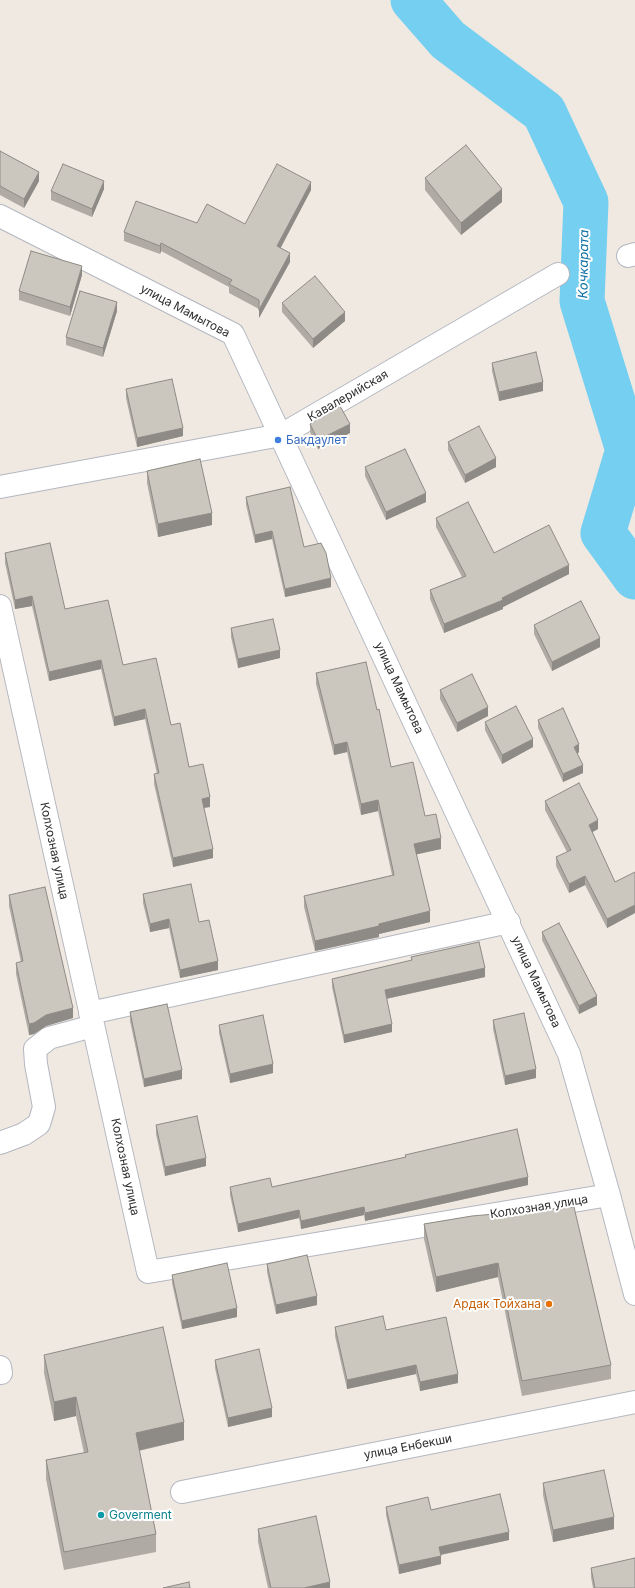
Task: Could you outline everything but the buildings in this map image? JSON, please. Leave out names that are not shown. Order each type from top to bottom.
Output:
[{"type":"street","name":"улица Мамытова","points":[[0,216],[233,334],[509,922],[569,1054],[635,1294]]},
{"type":"street","name":"Кавалерийская","points":[[0,487],[281,435],[558,274]]},
{"type":"street","name":"Колхозная улица","points":[[0,606],[148,1272],[609,1195]]},
{"type":"street","points":[[0,1143],[24,1134],[39,1124],[44,1107],[36,1064],[36,1049],[49,1038],[92,1020],[509,922]]},
{"type":"street","name":"улица Енбекши","points":[[182,1492],[635,1402]]},
{"type":"waterway","name":"Кочкарата","points":[[413,0],[448,40],[544,112],[586,202],[582,301],[628,450],[603,533],[635,577]]},
{"type":"place","name":"Бакдаулет","points":[[278,440]]},
{"type":"place","name":"Ардак Тойхана","points":[[549,1304]]},
{"type":"place","name":"Goverment","points":[[101,1515]]}]
